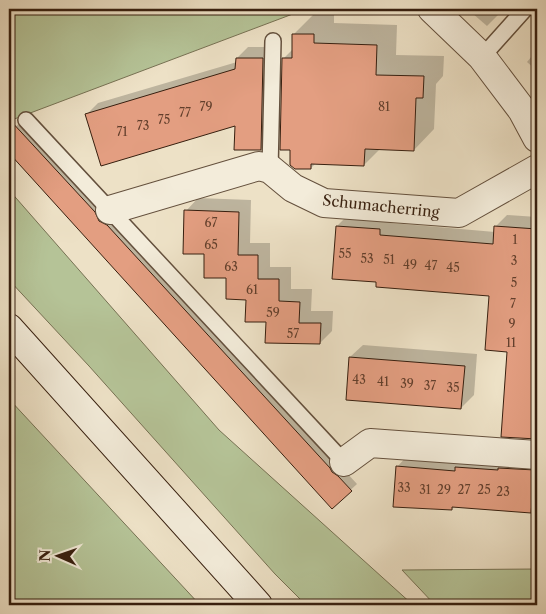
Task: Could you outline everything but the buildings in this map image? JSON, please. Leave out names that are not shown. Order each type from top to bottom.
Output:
[{"type":"street","points":[[432,9],[482,57],[522,110],[537,138]]},
{"type":"street","points":[[110,210],[259,166],[270,169]]},
{"type":"street","name":"Schumacherring","points":[[270,169],[293,188],[324,203],[459,213],[537,170]]},
{"type":"street","points":[[9,328],[258,605]]},
{"type":"street","points":[[344,462],[370,443],[537,455]]},
{"type":"lane","points":[[482,57],[525,9]]},
{"type":"lane","points":[[270,169],[273,40]]},
{"type":"lane","points":[[26,120],[344,462]]},
{"type":"green space","points":[[9,9],[306,9],[9,121]]},
{"type":"green space","points":[[9,190],[219,430],[413,605],[306,605],[275,574],[89,366],[9,280]]},
{"type":"green space","points":[[9,399],[200,605],[9,605]]},
{"type":"green space","points":[[537,569],[537,605],[435,605],[402,570]]}]
